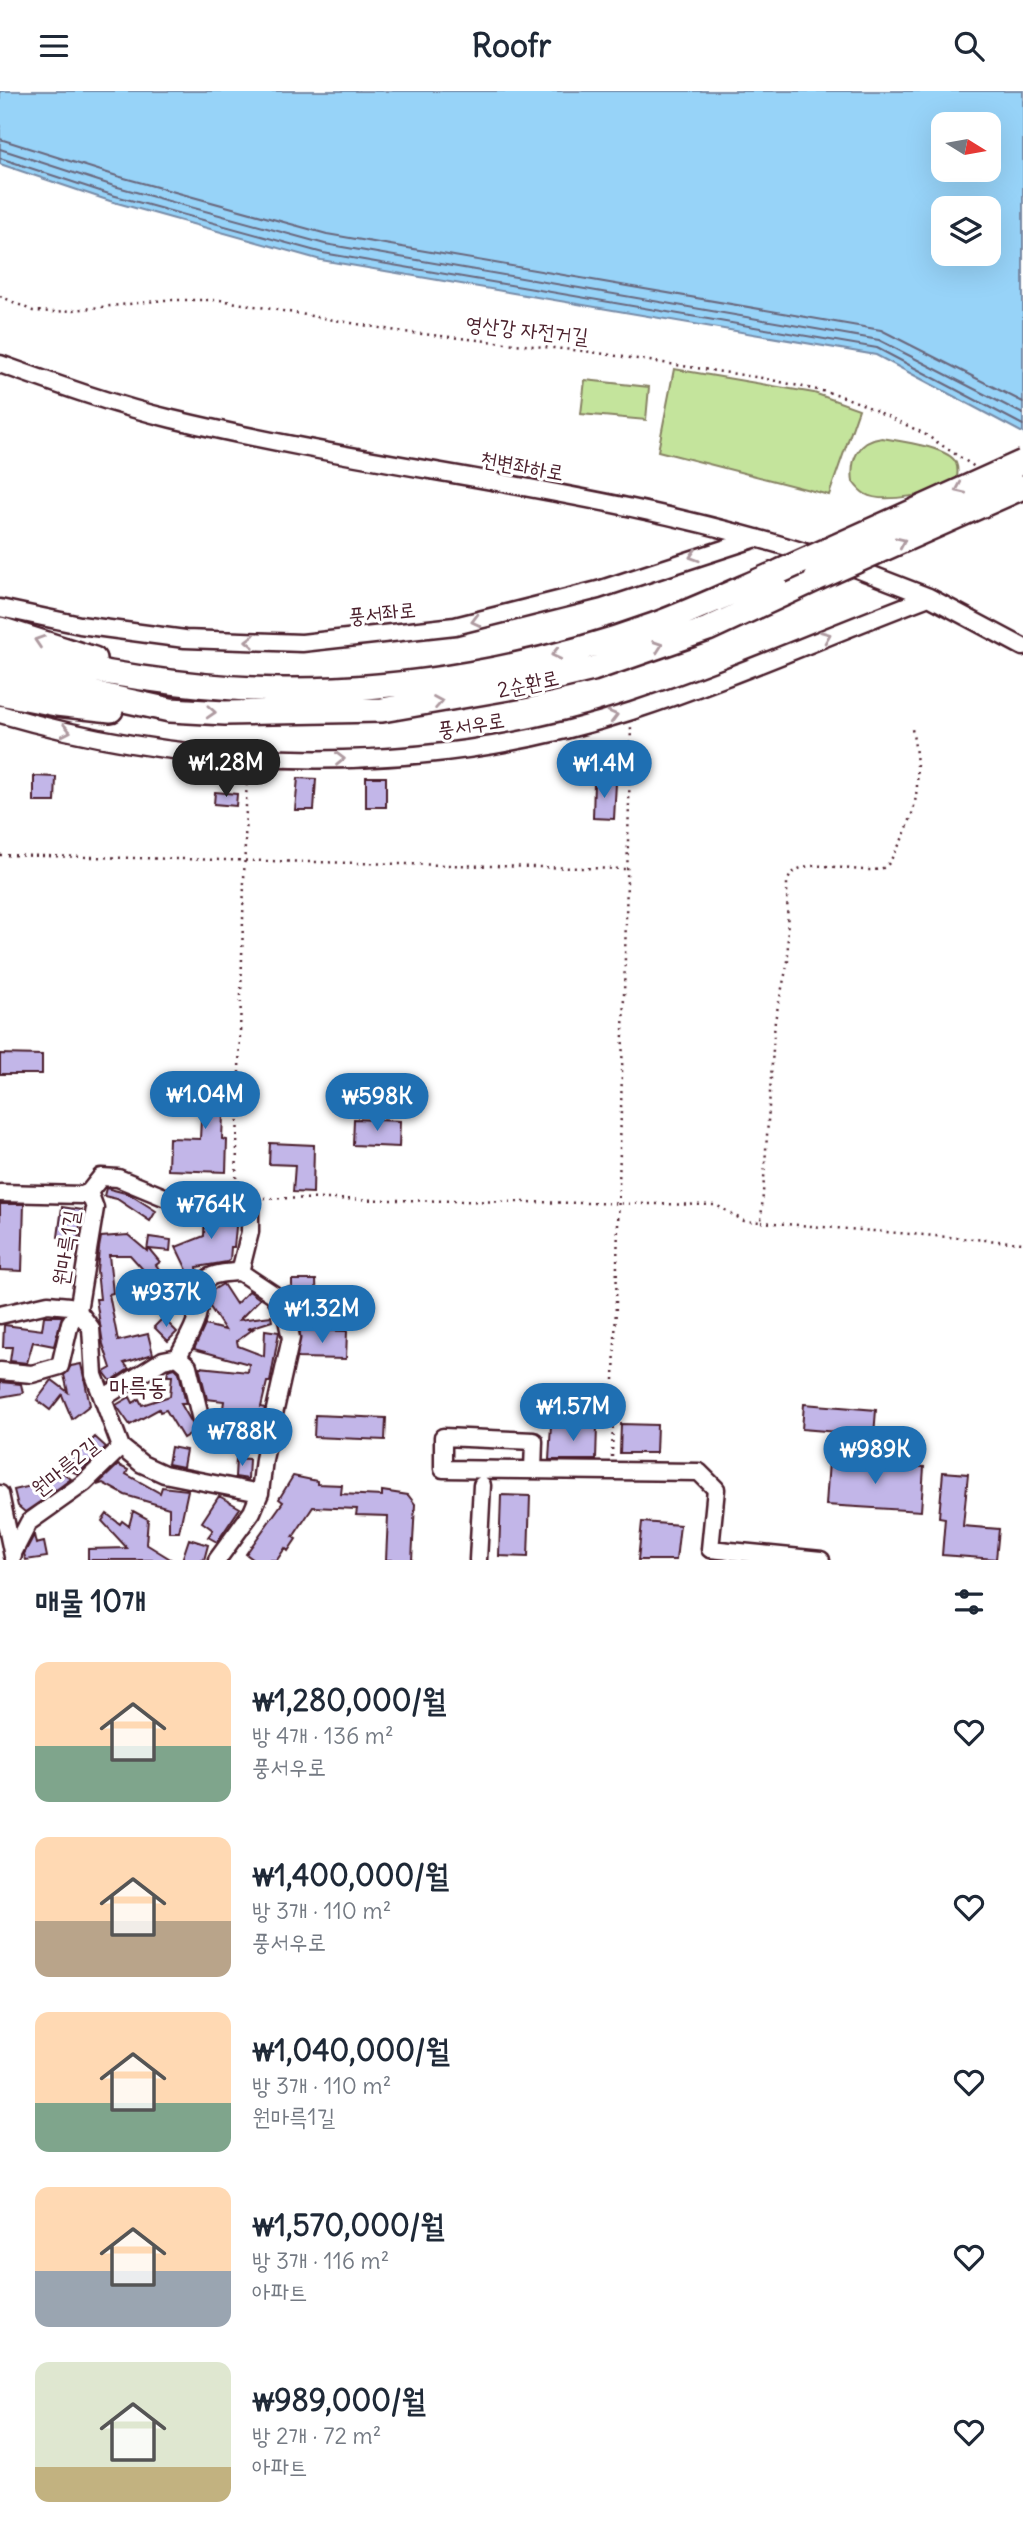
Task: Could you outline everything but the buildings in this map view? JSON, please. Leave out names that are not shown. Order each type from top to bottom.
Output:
[{"type":"highway","name":"2순환로","points":[[0,650],[64,666],[150,679],[283,690],[368,686],[452,675],[570,651],[653,625],[781,571],[1023,462]]},
{"type":"highway","name":"2순환로","points":[[0,673],[170,710],[225,713],[382,710],[526,685],[593,669],[708,628],[1023,487]]},
{"type":"highway","points":[[0,629],[150,679]]},
{"type":"highway","points":[[0,693],[88,709],[170,710]]},
{"type":"street","name":"천변좌하로","points":[[0,364],[181,422],[297,447],[655,511],[759,537],[861,570],[929,597],[1023,647]]},
{"type":"street","name":"풍서좌로","points":[[0,608],[80,625],[185,639],[302,643],[455,626],[598,590],[759,537]]},
{"type":"street","name":"풍서우로","points":[[0,714],[40,725],[154,748],[247,758],[344,760],[444,751],[540,735],[632,711],[929,597]]},
{"type":"street","name":"원마륵1길","points":[[89,1192],[101,1177],[118,1178],[163,1197],[243,1197]]},
{"type":"street","name":"원마륵1길","points":[[0,1193],[89,1192]]},
{"type":"street","name":"원마륵1길","points":[[78,1311],[95,1208],[89,1192]]},
{"type":"street","points":[[240,1272],[250,1231],[243,1197]]},
{"type":"street","points":[[178,1357],[197,1317],[199,1296],[206,1279],[216,1273],[240,1272],[273,1294],[285,1311],[291,1338],[264,1459],[260,1493],[252,1512],[217,1560]]},
{"type":"street","points":[[0,1315],[48,1304],[69,1306],[78,1311],[70,1323],[60,1366],[32,1374],[0,1371]]},
{"type":"street","name":"원마륵2길","points":[[78,1311],[91,1328],[94,1375],[121,1447],[142,1464],[164,1474],[260,1493]]},
{"type":"street","points":[[103,1398],[163,1360],[178,1357]]},
{"type":"street","points":[[178,1357],[188,1366],[201,1420],[216,1428]]},
{"type":"street","points":[[533,1470],[534,1441],[443,1437],[443,1469],[699,1472],[716,1489],[710,1549],[821,1560]]},
{"type":"street","name":"원마륵2길","points":[[13,1557],[29,1522],[85,1483],[121,1447]]},
{"type":"street","points":[[478,1560],[482,1485]]},
{"type":"street","points":[[0,1494],[13,1557]]},
{"type":"path","name":"영산강 자전거길","points":[[0,296],[33,311],[55,312],[164,300],[220,300],[403,332],[592,352],[762,378],[836,394],[862,404],[923,433],[977,468]]},
{"type":"path","points":[[612,1471],[632,711]]},
{"type":"path","points":[[761,1223],[775,1020],[788,961],[790,873],[795,869],[833,866],[872,871],[887,866],[911,821],[918,798],[918,758],[912,729]]},
{"type":"path","points":[[247,758],[243,1197],[716,1205],[744,1221],[1023,1243]]},
{"type":"path","points":[[0,855],[626,869]]},
{"type":"green space","points":[[674,369],[814,393],[859,409],[829,495],[658,451]]},
{"type":"green space","points":[[585,380],[649,387],[646,420],[581,414]]},
{"type":"green space","points":[[882,438],[923,446],[952,457],[957,468],[955,486],[896,498],[865,494],[853,482],[855,459],[861,447]]},
{"type":"water","points":[[0,91],[1023,91],[1023,433],[876,355],[321,260],[110,201],[0,164]]},
{"type":"district","name":"마륵동","points":[[138,1387]]}]
